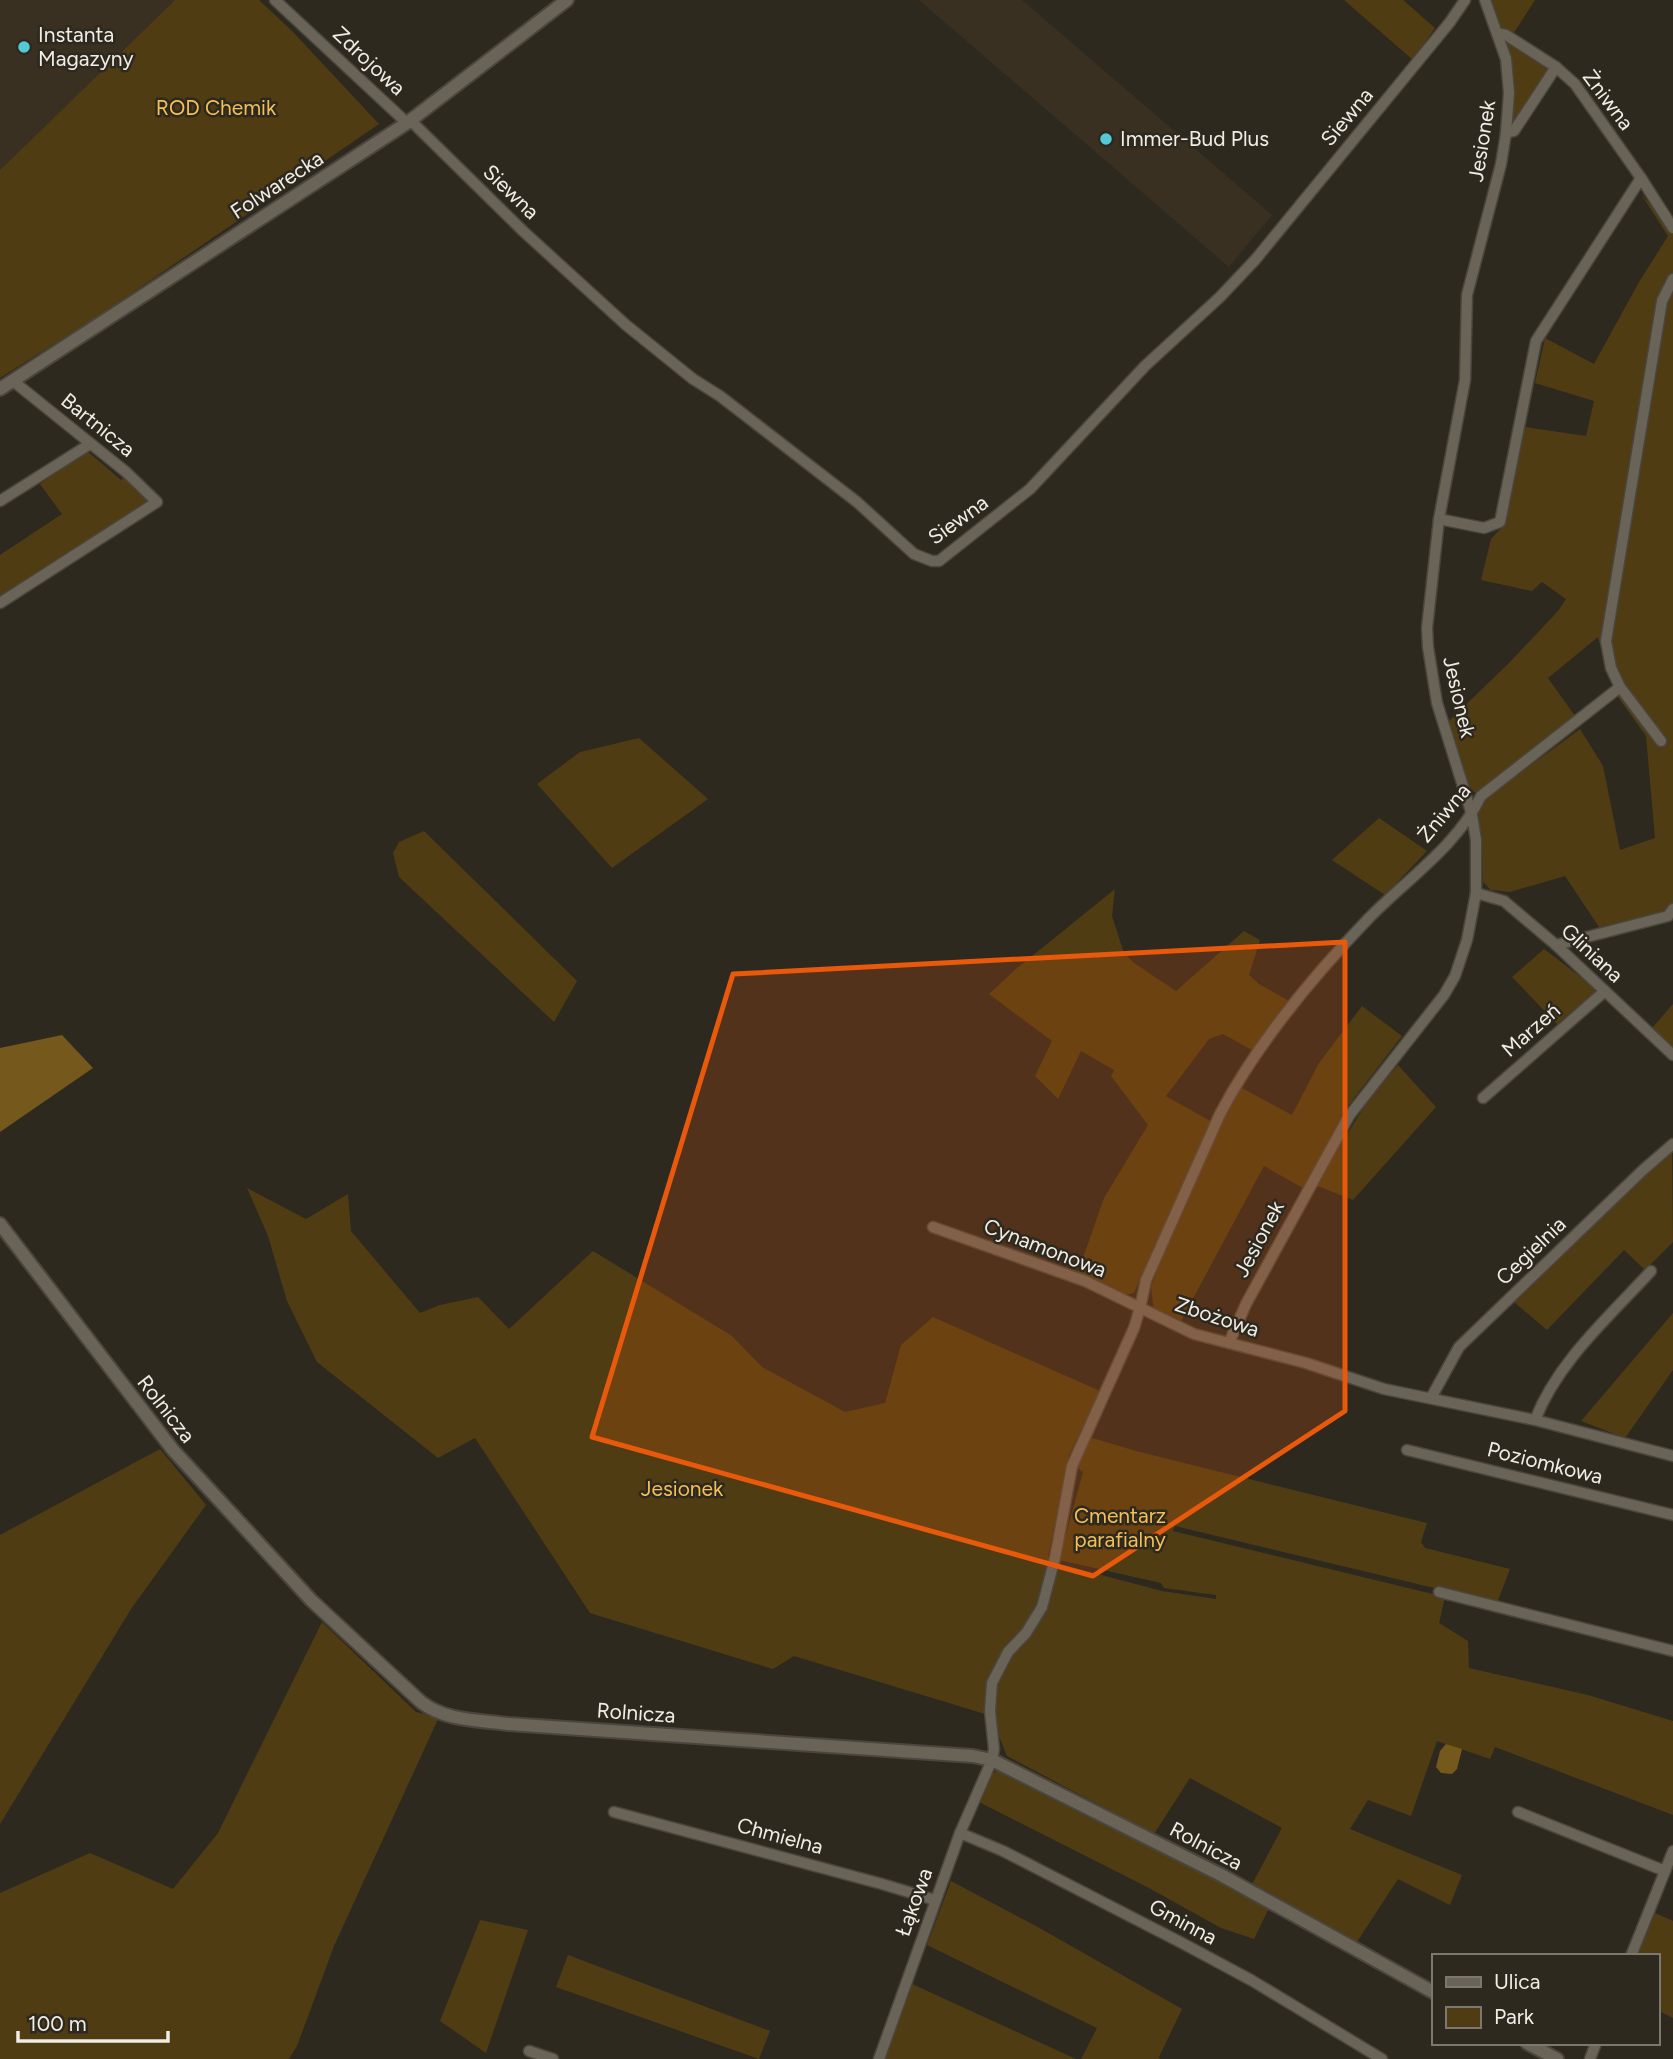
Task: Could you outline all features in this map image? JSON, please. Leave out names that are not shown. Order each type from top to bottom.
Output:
[{"type":"street","name":"Zdrojowa","points":[[275,0],[408,122]]},
{"type":"street","name":"Folwarecka","points":[[0,389],[408,122],[567,0]]},
{"type":"street","name":"Siewna","points":[[408,122],[626,325],[693,379],[720,396],[857,502],[914,554],[939,561],[1030,489],[1146,366],[1220,297],[1261,253],[1450,22],[1465,0]]},
{"type":"street","name":"Jesionek","points":[[1229,1343],[1246,1304],[1349,1116],[1444,995],[1455,976],[1462,958],[1476,893],[1476,840],[1472,814],[1437,703],[1427,647],[1427,628],[1439,519],[1465,380],[1467,295],[1498,176],[1506,133],[1509,93],[1506,59],[1485,0]]},
{"type":"street","points":[[1497,33],[1506,35],[1556,67]]},
{"type":"street","name":"Żniwna","points":[[1506,133],[1514,131],[1556,67],[1575,84],[1673,228]]},
{"type":"street","points":[[1439,519],[1484,528],[1500,522],[1535,341],[1641,178]]},
{"type":"street","points":[[1661,741],[1620,687],[1611,668],[1606,641],[1662,301],[1673,279]]},
{"type":"street","name":"Bartnicza","points":[[0,603],[156,502],[126,472],[13,381]]},
{"type":"street","points":[[0,501],[90,444]]},
{"type":"street","name":"Żniwna","points":[[1140,1308],[1146,1280],[1220,1114],[1249,1065],[1285,1015],[1369,919],[1453,837],[1472,814],[1481,796],[1620,687]]},
{"type":"street","name":"Gliniana","points":[[1476,893],[1504,901],[1556,945],[1673,1055]]},
{"type":"street","points":[[1556,945],[1668,916],[1673,909]]},
{"type":"street","name":"Marzeń","points":[[1483,1098],[1605,990]]},
{"type":"street","name":"Cegielnia","points":[[1431,1398],[1459,1347],[1673,1144]]},
{"type":"street","name":"Rolnicza","points":[[0,1224],[173,1450],[311,1600],[433,1710],[461,1718],[508,1724],[959,1755],[992,1760],[1201,1865],[1432,1991]]},
{"type":"street","name":"Cynamonowa","points":[[933,1227],[1085,1281],[1140,1308]]},
{"type":"street","points":[[1535,1420],[1544,1398],[1566,1364],[1651,1271]]},
{"type":"street","points":[[992,1760],[992,1683],[1008,1652],[1027,1633],[1042,1607],[1055,1558],[1072,1466],[1140,1308]]},
{"type":"street","name":"Zbożowa","points":[[1140,1308],[1194,1334],[1306,1363],[1384,1390],[1535,1420],[1673,1456]]},
{"type":"street","name":"Poziomkowa","points":[[1407,1450],[1673,1515]]},
{"type":"street","points":[[1439,1592],[1673,1651]]},
{"type":"street","name":"Łąkowa","points":[[879,2059],[960,1833],[992,1760]]},
{"type":"street","name":"Chmielna","points":[[614,1812],[935,1900]]},
{"type":"street","points":[[1518,1812],[1665,1871]]},
{"type":"street","name":"Gminna","points":[[960,1833],[1003,1851],[1182,1942],[1382,2059]]},
{"type":"street","points":[[1632,1954],[1673,1851]]},
{"type":"street","points":[[1531,2045],[1557,2059]]},
{"type":"street","points":[[529,2051],[553,2059]]},
{"type":"highlighted area","points":[[1345,942],[1345,1411],[1093,1576],[592,1437],[733,974]]},
{"type":"shaded area","points":[[0,0],[175,0],[0,170]]},
{"type":"shaded area","points":[[919,0],[1022,0],[1272,215],[1229,267]]},
{"type":"shaded area","points":[[62,1035],[93,1068],[0,1132],[0,1048]]},
{"type":"shaded area","points":[[1446,1744],[1462,1749],[1457,1769],[1452,1774],[1441,1773],[1436,1767],[1440,1751]]},
{"type":"green space","name":"ROD Chemik","points":[[175,0],[259,0],[292,31],[379,124],[97,317],[0,378],[0,170]]},
{"type":"green space","points":[[1344,0],[1403,0],[1435,28],[1413,60]]},
{"type":"green space","points":[[1489,0],[1535,0],[1513,34],[1500,30]]},
{"type":"green space","points":[[1507,42],[1543,62],[1548,68],[1546,76],[1514,122],[1511,118],[1512,78]]},
{"type":"green space","points":[[1641,194],[1673,229],[1673,916],[1658,913],[1599,927],[1565,876],[1510,892],[1491,890],[1483,882],[1482,836],[1477,813],[1485,799],[1580,729],[1603,766],[1620,850],[1655,838],[1646,736],[1618,697],[1598,637],[1548,678],[1575,716],[1479,792],[1470,792],[1449,721],[1510,662],[1566,599],[1542,582],[1532,591],[1481,580],[1491,539],[1505,524],[1525,427],[1586,436],[1594,401],[1535,383],[1545,338],[1594,364],[1668,236]]},
{"type":"green space","points":[[86,450],[121,480],[125,476],[153,500],[0,596],[0,555],[62,514],[40,484]]},
{"type":"green space","points":[[639,738],[708,799],[612,868],[537,784],[580,752]]},
{"type":"green space","points":[[1379,818],[1427,851],[1385,895],[1332,860]]},
{"type":"green space","points":[[424,831],[577,981],[554,1022],[399,877],[393,853],[399,842]]},
{"type":"green space","points":[[1115,889],[1112,916],[1124,953],[1134,963],[1176,991],[1244,931],[1260,940],[1249,975],[1289,1001],[1252,1050],[1223,1034],[1209,1039],[1166,1096],[1212,1122],[1134,1293],[1125,1295],[1077,1275],[1104,1198],[1148,1125],[1111,1076],[1114,1070],[1081,1051],[1058,1099],[1035,1076],[1052,1041],[989,994]]},
{"type":"green space","points":[[1544,949],[1598,990],[1557,1024],[1512,977]]},
{"type":"green space","points":[[1673,1004],[1673,1048],[1652,1028]]},
{"type":"green space","points":[[1362,1006],[1402,1036],[1345,1110],[1303,1188],[1264,1166],[1181,1321],[1154,1312],[1151,1287],[1162,1258],[1240,1087],[1292,1115],[1319,1063]]},
{"type":"green space","points":[[1398,1065],[1436,1107],[1353,1200],[1315,1185],[1371,1096]]},
{"type":"green space","points":[[1672,1152],[1673,1242],[1645,1270],[1624,1250],[1547,1330],[1514,1302],[1590,1221]]},
{"type":"green space","name":"Jesionek","points":[[247,1188],[306,1219],[348,1194],[351,1231],[420,1313],[440,1305],[478,1297],[509,1329],[593,1251],[732,1336],[762,1367],[845,1412],[885,1403],[901,1345],[933,1317],[1100,1391],[1069,1455],[1048,1556],[1056,1563],[1162,1591],[1216,1599],[1216,1595],[1164,1588],[1161,1583],[1059,1560],[1083,1472],[1076,1467],[1089,1437],[1427,1523],[1421,1542],[1425,1548],[1510,1569],[1497,1603],[1175,1526],[1173,1531],[1445,1597],[1439,1623],[1468,1641],[1469,1668],[1588,1695],[1673,1721],[1673,1815],[1495,1747],[1490,1759],[1437,1741],[1411,1816],[1368,1800],[1350,1829],[1462,1875],[1450,1905],[1398,1879],[1357,1942],[1251,1886],[1282,1828],[1190,1778],[1154,1834],[1007,1756],[996,1729],[996,1699],[985,1714],[794,1656],[773,1669],[590,1613],[475,1438],[438,1458],[317,1362],[287,1301],[268,1236]]},
{"type":"green space","points":[[1673,1313],[1673,1370],[1625,1438],[1581,1421]]},
{"type":"green space","points":[[160,1449],[206,1505],[131,1609],[0,1824],[0,1535]]},
{"type":"green space","points":[[322,1622],[416,1712],[439,1717],[334,1946],[297,2046],[289,2059],[0,2059],[0,1893],[90,1853],[173,1889],[218,1833]]},
{"type":"green space","points":[[999,1769],[1269,1908],[1254,1939],[1221,1928],[1149,1888],[979,1802],[992,1774]]},
{"type":"green space","points":[[951,1881],[1182,2009],[1160,2059],[1081,2059],[1097,2028],[927,1945]]},
{"type":"green space","points":[[1655,1913],[1673,1921],[1673,2018],[1659,2011],[1659,1954],[1638,1954]]},
{"type":"green space","points":[[480,1920],[528,1930],[486,2053],[440,2021]]},
{"type":"green space","points":[[568,1955],[770,2031],[759,2059],[556,1987]]},
{"type":"green space","points":[[912,1984],[1076,2059],[884,2059]]},
{"type":"place","name":"Instanta Magazyny","points":[[24,47]]},
{"type":"place","name":"Immer-Bud Plus","points":[[1106,139]]},
{"type":"park label","name":"Cmentarz parafialny","points":[[1120,1528]]}]
